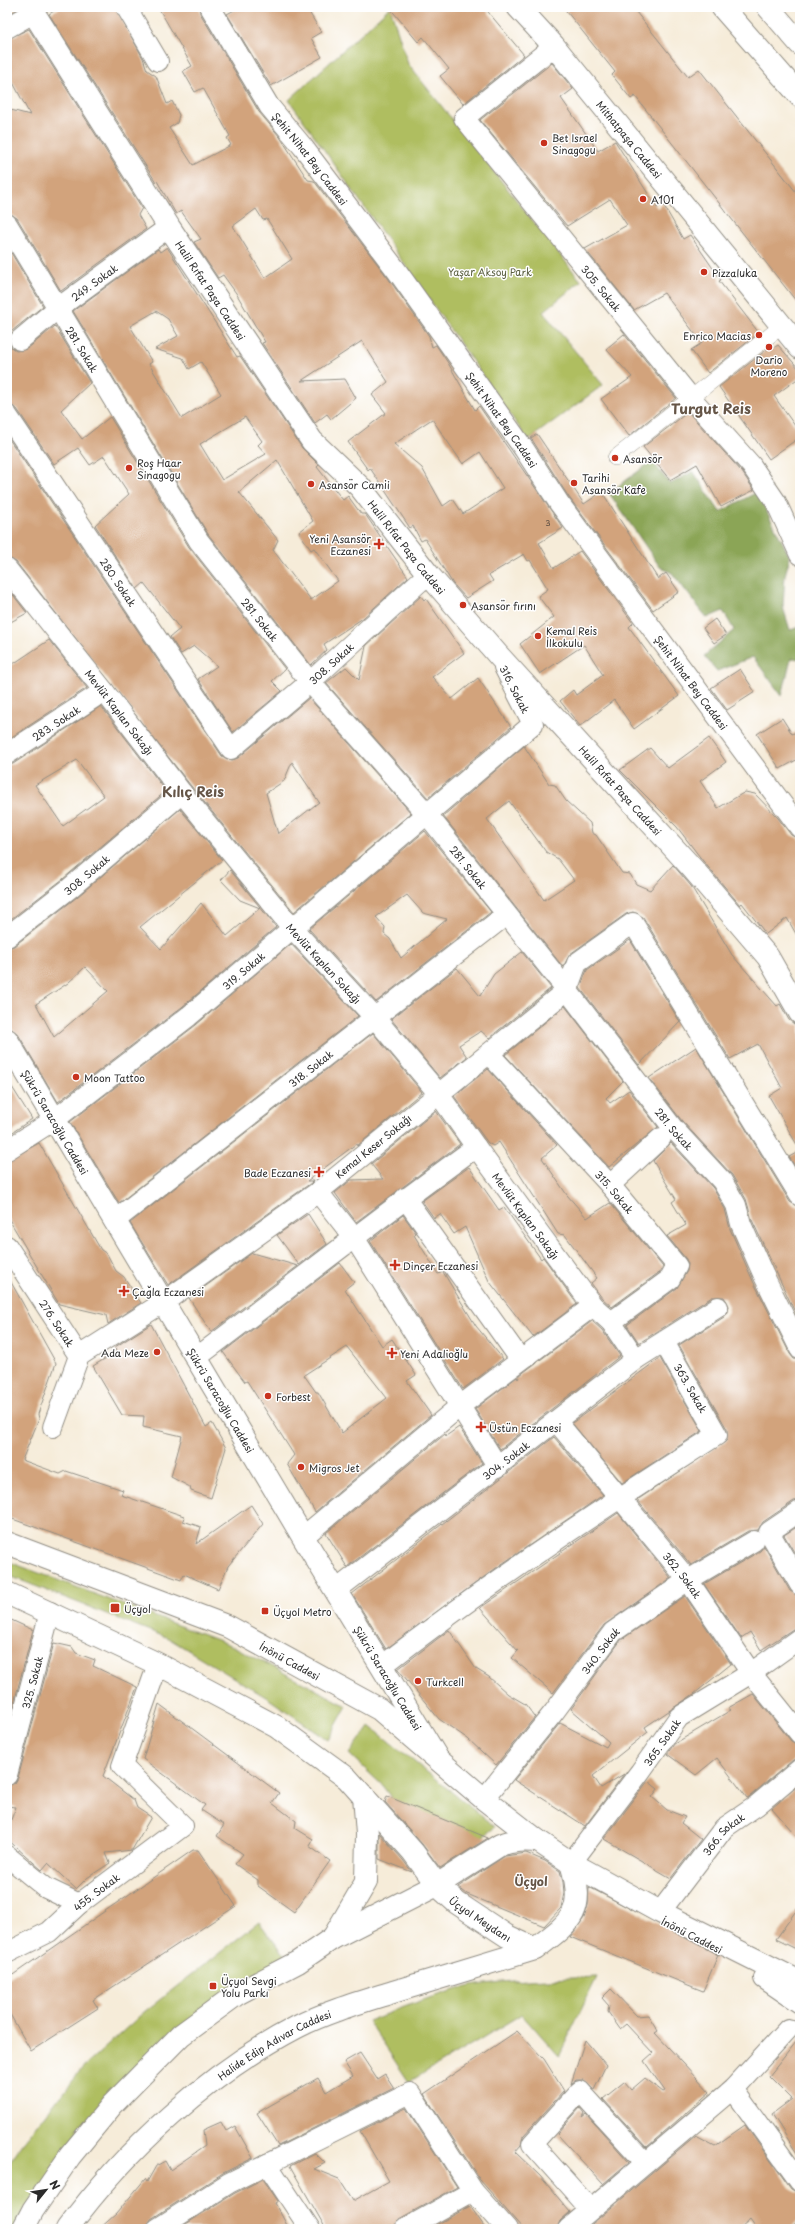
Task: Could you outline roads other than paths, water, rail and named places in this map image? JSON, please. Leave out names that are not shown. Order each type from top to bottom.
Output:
[{"type":"main road","name":"Mithatpaşa Caddesi","points":[[518,7],[554,46],[783,325],[800,348]]},
{"type":"main road","points":[[722,7],[800,96]]},
{"type":"main road","points":[[768,7],[800,44]]},
{"type":"main road","name":"Halil Rıfat Paşa Caddesi","points":[[32,10],[169,226],[312,441],[360,487],[428,574],[498,655],[693,869],[768,957],[800,1014]]},
{"type":"main road","name":"Şükrü Saracoğlu Caddesi","points":[[7,1040],[335,1591],[438,1759]]},
{"type":"main road","name":"İnönü Caddesi","points":[[7,1543],[229,1628],[379,1709],[484,1799],[538,1841],[571,1863],[660,1912],[800,1982]]},
{"type":"main road","points":[[7,1593],[158,1664],[276,1727],[347,1778],[412,1852],[437,1885]]},
{"type":"main road","points":[[333,1938],[366,1882],[367,1834],[364,1796]]},
{"type":"main road","points":[[23,2229],[33,2210],[70,2156],[112,2105],[181,2035],[237,1994],[298,1962],[333,1938],[437,1885],[500,1845],[509,1841],[538,1841]]},
{"type":"main road","points":[[535,1949],[559,1931],[570,1918],[578,1902],[577,1884],[571,1863]]},
{"type":"main road","name":"İnönü Caddesi","points":[[577,1884],[590,1882],[727,1953],[800,2002]]},
{"type":"main road","name":"Üçyol Meydanı","points":[[437,1885],[481,1920],[535,1949]]},
{"type":"main road","name":"Halide Edip Adıvar Caddesi","points":[[67,2229],[89,2199],[144,2138],[194,2096],[247,2057],[297,2027],[357,2003],[535,1949]]},
{"type":"street","points":[[126,7],[158,62]]},
{"type":"street","name":"Şehit Nihat Bey Caddesi","points":[[210,7],[269,106],[303,147],[397,271],[524,449],[559,503],[800,828]]},
{"type":"street","points":[[7,28],[32,10]]},
{"type":"street","name":"305. Sokak","points":[[554,46],[464,118],[691,398],[751,465],[776,502],[800,555]]},
{"type":"street","name":"281. Sokak","points":[[7,224],[198,541],[310,682],[426,813],[506,915],[564,985],[673,1128],[722,1181],[736,1205],[741,1224],[764,1276],[800,1349]]},
{"type":"street","name":"249. Sokak","points":[[20,340],[58,308],[169,226]]},
{"type":"street","points":[[616,458],[783,325]]},
{"type":"street","name":"280. Sokak","points":[[7,415],[231,748]]},
{"type":"street","name":"Mevlüt Kaplan Sokağı","points":[[7,569],[104,691],[182,793],[293,929],[375,1018],[438,1093],[593,1306],[611,1322],[636,1359]]},
{"type":"street","name":"308. Sokak","points":[[231,748],[310,682],[428,574]]},
{"type":"street","name":"316. Sokak","points":[[498,655],[533,724]]},
{"type":"street","name":"283. Sokak","points":[[7,754],[104,691]]},
{"type":"street","name":"319. Sokak","points":[[7,1150],[54,1120],[189,1016],[293,929],[426,813],[533,724]]},
{"type":"street","name":"308. Sokak","points":[[7,937],[70,888],[182,793]]},
{"type":"street","name":"318. Sokak","points":[[114,1221],[506,915]]},
{"type":"street","points":[[564,985],[577,963],[633,923],[800,1196]]},
{"type":"street","name":"Kemal Keser Sokağı","points":[[164,1302],[318,1192],[438,1093],[490,1054],[564,985]]},
{"type":"street","name":"315. Sokak","points":[[490,1054],[610,1185],[676,1266],[670,1278],[611,1322]]},
{"type":"street","points":[[610,1185],[661,1138]]},
{"type":"street","points":[[196,1358],[355,1239],[405,1198],[476,1147]]},
{"type":"street","points":[[318,1192],[355,1239],[498,1467]]},
{"type":"street","points":[[405,1198],[520,1359]]},
{"type":"street","name":"276. Sokak","points":[[7,1246],[78,1356],[164,1302]]},
{"type":"street","points":[[303,1537],[460,1406],[520,1359],[593,1306]]},
{"type":"street","name":"304. Sokak","points":[[335,1591],[557,1422],[636,1359],[718,1306]]},
{"type":"street","name":"363. Sokak","points":[[620,1497],[717,1435],[664,1342]]},
{"type":"street","points":[[53,1428],[78,1356]]},
{"type":"street","name":"362. Sokak","points":[[557,1422],[688,1580],[752,1673],[800,1734]]},
{"type":"street","points":[[382,1666],[445,1617],[620,1497]]},
{"type":"street","name":"340. Sokak","points":[[484,1799],[554,1712],[613,1632],[688,1580],[800,1512]]},
{"type":"street","points":[[761,1537],[800,1585]]},
{"type":"street","name":"325. Sokak","points":[[7,1775],[50,1612]]},
{"type":"street","name":"365. Sokak","points":[[571,1863],[640,1772],[679,1717],[752,1673],[800,1638]]},
{"type":"street","name":"455. Sokak","points":[[7,1953],[49,1932],[79,1904],[183,1826],[122,1766],[158,1664]]},
{"type":"street","name":"366. Sokak","points":[[660,1912],[724,1828],[756,1806],[800,1769]]},
{"type":"street","points":[[7,1856],[46,1888],[79,1904]]},
{"type":"street","points":[[568,2229],[733,2090],[788,2029]]},
{"type":"street","points":[[733,2090],[800,2182]]},
{"type":"street","points":[[590,2209],[532,2144],[580,2091],[646,2163]]},
{"type":"street","points":[[157,2229],[229,2183],[410,2093],[473,2191],[507,2229]]},
{"type":"street","points":[[267,2164],[310,2229]]},
{"type":"street","points":[[405,2229],[473,2191]]},
{"type":"place","name":"Bet Israel Sinagogu","points":[[544,143]]},
{"type":"place","name":"A101","points":[[643,199]]},
{"type":"place","name":"Pizzaluka","points":[[704,272]]},
{"type":"place","name":"Enrico Macias","points":[[759,335]]},
{"type":"place","name":"Dario Moreno","points":[[769,347]]},
{"type":"place","name":"Asansör","points":[[615,458]]},
{"type":"place","name":"Roş Haar Sinagogu","points":[[129,468]]},
{"type":"place","name":"Tarihi Asansör Kafe","points":[[574,483]]},
{"type":"place","name":"Asansör Camii","points":[[311,484]]},
{"type":"place","name":"Yeni Asansör Eczanesi","points":[[379,544]]},
{"type":"place","name":"Asansör fırını","points":[[463,605]]},
{"type":"place","name":"Kemal Reis İlkokulu","points":[[538,636]]},
{"type":"place","name":"Moon Tattoo","points":[[76,1077]]},
{"type":"place","name":"Bade Eczanesi","points":[[319,1172]]},
{"type":"place","name":"Dinçer Eczanesi","points":[[395,1265]]},
{"type":"place","name":"Çağla Eczanesi","points":[[124,1291]]},
{"type":"place","name":"Ada Meze","points":[[157,1352]]},
{"type":"place","name":"Yeni Adalioğlu","points":[[392,1353]]},
{"type":"place","name":"Forbest","points":[[268,1396]]},
{"type":"place","name":"Üstün Eczanesi","points":[[481,1427]]},
{"type":"place","name":"Migros Jet","points":[[301,1467]]},
{"type":"place","name":"Üçyol","points":[[115,1608]]},
{"type":"place","name":"Üçyol Metro","points":[[265,1611]]},
{"type":"place","name":"Turkcell","points":[[418,1681]]},
{"type":"place","name":"Üçyol Sevgi Yolu Parkı","points":[[213,1986]]},
{"type":"district","name":"Turgut Reis","points":[[711,408]]},
{"type":"district","name":"Kılıç Reis","points":[[193,791]]},
{"type":"district","name":"Üçyol","points":[[531,1881]]},
{"type":"park label","name":"Yaşar Aksoy Park","points":[[490,271]]}]
